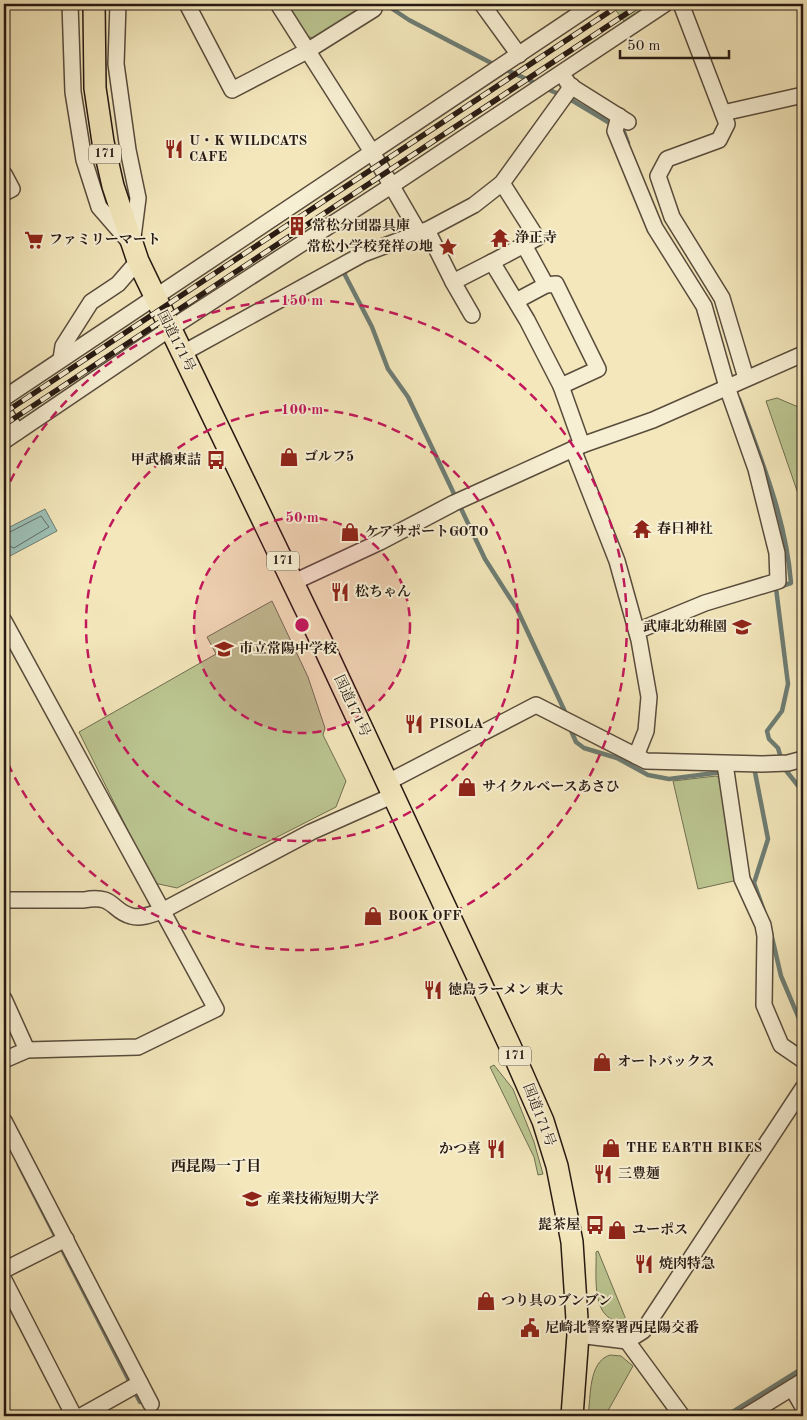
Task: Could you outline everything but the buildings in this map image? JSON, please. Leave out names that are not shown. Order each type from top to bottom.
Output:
[{"type":"highway","name":"国道171号","points":[[94,4],[95,88],[103,142],[113,186],[135,253],[153,296],[183,353],[294,582],[523,1072],[543,1121],[557,1166],[572,1242],[578,1335],[572,1416]]},
{"type":"street","points":[[70,4],[73,92],[84,160],[100,207],[135,253]]},
{"type":"street","points":[[61,359],[63,346],[91,302],[118,284],[135,253],[138,198],[128,150],[116,64],[118,4]]},
{"type":"street","points":[[187,4],[232,90],[307,51],[374,8]]},
{"type":"street","points":[[278,4],[372,152],[391,186],[423,231],[472,315]]},
{"type":"street","points":[[482,4],[519,55]]},
{"type":"street","points":[[4,441],[170,328],[391,186],[665,4]]},
{"type":"street","points":[[4,398],[153,296],[519,55],[589,5]]},
{"type":"street","points":[[686,6],[728,124],[719,140],[667,159],[658,176],[672,217],[722,298],[746,378]]},
{"type":"street","points":[[561,72],[568,93],[620,122],[655,228],[704,306],[727,387],[756,469],[777,553],[778,581],[705,603],[637,631]]},
{"type":"street","points":[[183,353],[363,254],[423,231],[474,205],[502,183],[568,93]]},
{"type":"street","points":[[723,112],[803,94]]},
{"type":"street","points":[[4,174],[12,189],[4,193]]},
{"type":"street","points":[[453,282],[537,238],[502,183]]},
{"type":"street","points":[[524,245],[546,285]]},
{"type":"street","points":[[492,262],[513,300],[516,301],[561,386],[577,447],[617,561],[637,631],[649,697],[646,731],[636,756]]},
{"type":"street","points":[[516,301],[546,285],[556,284],[598,369],[561,386]]},
{"type":"street","points":[[294,582],[380,542],[458,502],[577,447],[653,420],[803,354]]},
{"type":"street","points":[[4,411],[17,432]]},
{"type":"street","points":[[4,621],[216,1009],[138,1047],[27,1050],[4,1060]]},
{"type":"street","points":[[4,900],[84,900],[96,898],[108,901],[130,916],[145,916],[162,911],[391,789],[536,705],[646,761],[725,770],[754,764],[803,760]]},
{"type":"street","points":[[725,770],[736,829],[742,879],[764,931],[764,1005],[782,1045],[803,1060]]},
{"type":"street","points":[[4,999],[27,1050]]},
{"type":"street","points":[[578,1335],[627,1341],[643,1331],[803,1090]]},
{"type":"street","points":[[4,1121],[151,1404]]},
{"type":"street","points":[[4,1270],[66,1239]]},
{"type":"street","points":[[4,1280],[74,1416]]},
{"type":"street","points":[[627,1341],[682,1416]]},
{"type":"street","points":[[81,1416],[140,1384]]},
{"type":"street","points":[[746,1416],[798,1384],[803,1408]]},
{"type":"green space","points":[[287,4],[369,4],[316,39],[307,36]]},
{"type":"green space","points":[[611,4],[650,4],[624,21]]},
{"type":"green space","points":[[777,398],[803,409],[803,508],[766,401]]},
{"type":"green space","points":[[272,601],[308,677],[325,728],[323,735],[346,781],[336,807],[177,888],[154,883],[79,732],[216,654],[207,637]]},
{"type":"green space","points":[[716,776],[721,778],[738,880],[698,889],[673,781]]},
{"type":"green space","points":[[494,1065],[513,1089],[534,1142],[543,1174],[538,1175],[534,1157],[490,1067]]},
{"type":"green space","points":[[598,1251],[627,1322],[615,1321],[606,1315],[601,1307],[596,1286],[596,1252]]},
{"type":"green space","points":[[610,1355],[621,1356],[633,1366],[605,1416],[588,1416],[590,1390],[594,1372],[603,1359]]},
{"type":"water","points":[[45,509],[57,531],[10,556],[4,545],[4,530]]},
{"type":"waterway","points":[[385,4],[409,20],[495,65]]},
{"type":"waterway","points":[[502,68],[538,84]]},
{"type":"waterway","points":[[545,88],[561,95]]},
{"type":"waterway","points":[[568,98],[613,125]]},
{"type":"waterway","points":[[619,129],[624,132],[628,143]]},
{"type":"waterway","points":[[345,268],[345,275],[372,327],[388,369],[408,397],[485,559],[517,609],[567,716]]},
{"type":"waterway","points":[[739,399],[764,466],[778,512],[784,535],[791,583],[776,588],[788,684],[782,711],[767,731],[769,739],[778,748],[784,768],[803,792]]},
{"type":"waterway","points":[[569,726],[576,742],[584,748],[617,758],[648,775],[669,779],[722,772]]},
{"type":"waterway","points":[[754,767],[768,839],[754,883],[764,911]]},
{"type":"waterway","points":[[771,933],[781,976],[803,1028]]},
{"type":"waterway","points":[[19,1165],[140,1402]]},
{"type":"waterway","points":[[726,1416],[803,1368]]},
{"type":"railway","points":[[4,413],[621,4]]},
{"type":"railway","points":[[4,425],[641,4]]},
{"type":"place","name":"U・K WILDCATS CAFE","points":[[174,149]]},
{"type":"place","name":"常松分団器具庫","points":[[297,226]]},
{"type":"place","name":"浄正寺","points":[[500,238]]},
{"type":"place","name":"ファミリーマート","points":[[34,240]]},
{"type":"place","name":"常松小学校発祥の地","points":[[448,247]]},
{"type":"place","name":"ゴルフ5","points":[[289,457]]},
{"type":"place","name":"甲武橋東詰","points":[[216,460]]},
{"type":"place","name":"春日神社","points":[[642,529]]},
{"type":"place","name":"ケアサポートGOTO","points":[[350,532]]},
{"type":"place","name":"松ちゃん","points":[[340,592]]},
{"type":"place","name":"武庫北幼稚園","points":[[742,627]]},
{"type":"place","name":"市立常陽中学校","points":[[224,649]]},
{"type":"place","name":"PISOLA","points":[[414,724]]},
{"type":"place","name":"サイクルベースあさひ","points":[[467,787]]},
{"type":"place","name":"BOOK OFF","points":[[373,916]]},
{"type":"place","name":"徳島ラーメン 東大","points":[[433,990]]},
{"type":"place","name":"オートバックス","points":[[602,1062]]},
{"type":"place","name":"THE EARTH BIKES","points":[[611,1148]]},
{"type":"place","name":"かつ喜","points":[[496,1149]]},
{"type":"place","name":"三豊麺","points":[[603,1174]]},
{"type":"place","name":"産業技術短期大学","points":[[252,1199]]},
{"type":"place","name":"髭茶屋","points":[[595,1225]]},
{"type":"place","name":"ユーポス","points":[[617,1230]]},
{"type":"place","name":"焼肉特急","points":[[644,1264]]},
{"type":"place","name":"つり具のブンブン","points":[[486,1301]]},
{"type":"place","name":"尼崎北警察署西昆陽交番","points":[[530,1328]]},
{"type":"district","name":"西昆陽一丁目","points":[[216,1167]]}]
